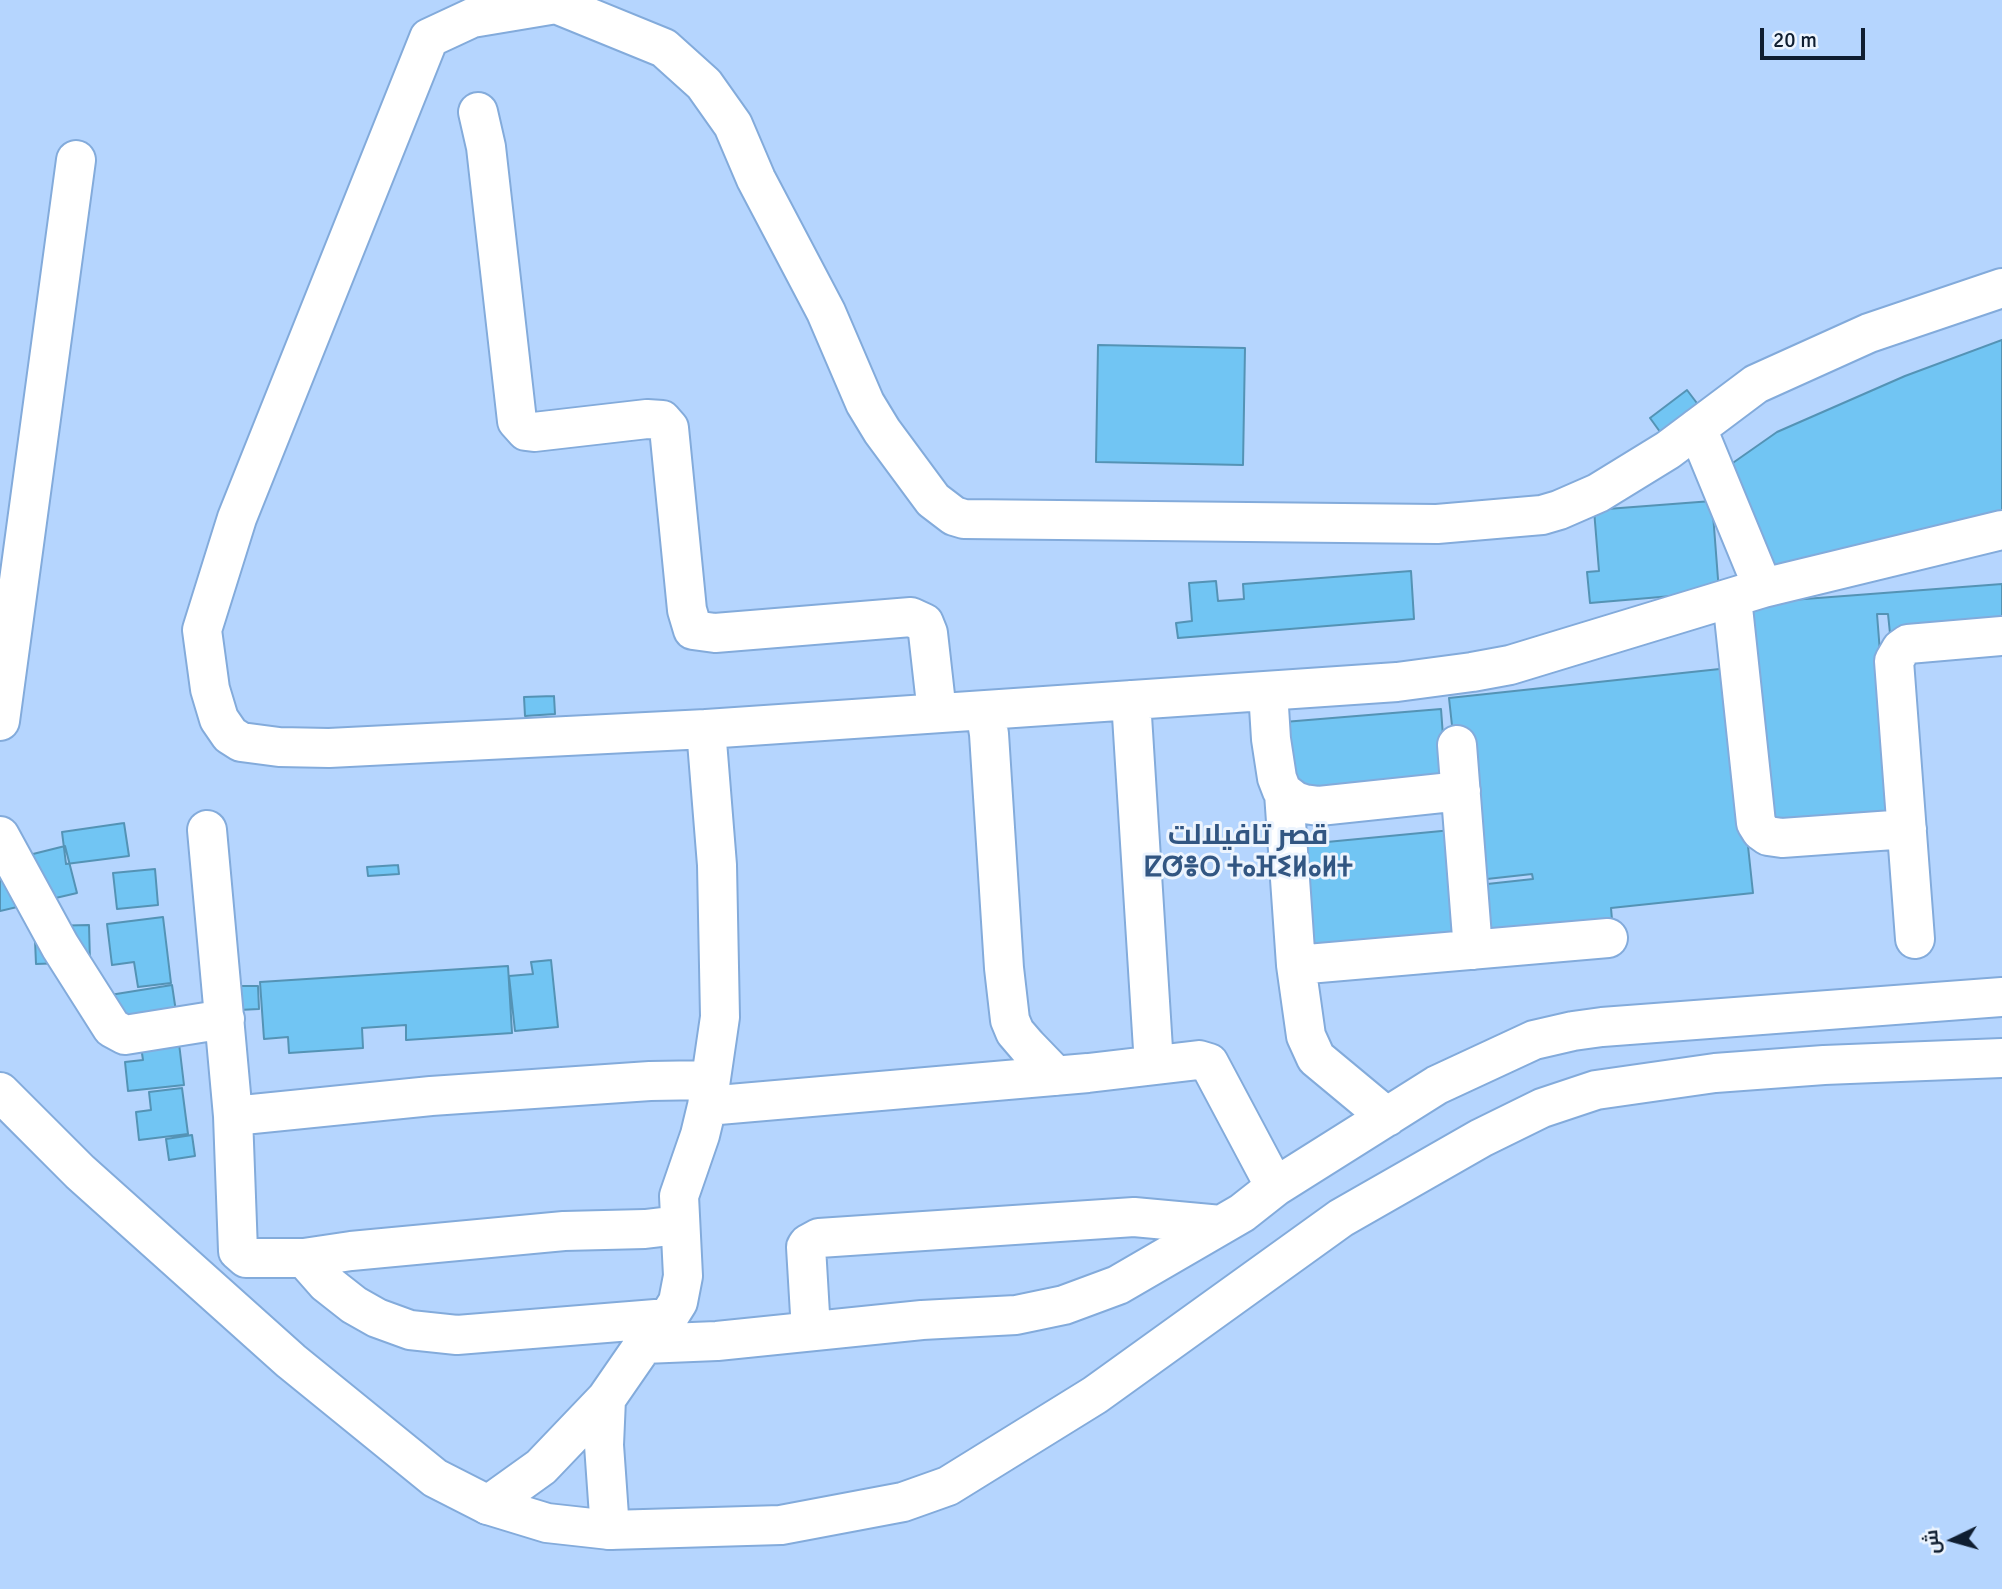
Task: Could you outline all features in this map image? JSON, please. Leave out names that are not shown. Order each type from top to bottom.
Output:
[{"type":"street","points":[[2002,288],[1869,333],[1756,384],[1668,450],[1598,493],[1559,510],[1519,518],[1424,524],[975,520],[954,516],[933,500],[882,431],[865,403],[827,312],[756,180],[733,125],[704,83],[664,48],[556,5],[472,18],[429,38],[237,518],[202,630],[210,690],[219,719],[230,736],[241,742],[279,747],[329,748],[706,729],[1396,682],[1510,665],[1748,593],[2002,530]]},
{"type":"street","points":[[478,112],[486,147],[517,421],[526,432],[534,432],[662,419],[669,428],[687,610],[693,629],[715,633],[911,617],[924,623],[928,633],[937,713]]},
{"type":"street","points":[[0,721],[76,160]]},
{"type":"street","points":[[1697,428],[1748,593],[1756,824],[1768,836],[1782,838],[1907,829]]},
{"type":"street","points":[[1915,939],[1894,661],[1900,649],[1908,644],[2002,636]]},
{"type":"street","points":[[1268,691],[1276,771],[1284,793],[1296,965],[1306,1036],[1316,1058],[1387,1117]]},
{"type":"street","points":[[1131,701],[1154,1065]]},
{"type":"street","points":[[985,710],[1010,1020],[1015,1032],[1056,1076]]},
{"type":"street","points":[[488,1505],[541,1467],[606,1399],[678,1302],[682,1276],[679,1196],[700,1135],[720,1017],[717,865],[706,729]]},
{"type":"street","points":[[1457,745],[1473,950]]},
{"type":"street","points":[[1284,793],[1304,804],[1319,806],[1461,791]]},
{"type":"street","points":[[207,830],[233,1116],[241,1255],[250,1259],[304,1258],[351,1251],[564,1231],[645,1229],[679,1225]]},
{"type":"street","points":[[0,836],[60,946],[112,1028],[125,1035],[225,1019]]},
{"type":"street","points":[[1296,965],[1608,938]]},
{"type":"street","points":[[304,1258],[326,1283],[354,1306],[377,1318],[410,1330],[457,1335],[656,1331],[717,1341],[922,1320],[1016,1315],[1064,1305],[1118,1285],[1242,1213],[1275,1186],[1437,1085],[1523,1045],[1573,1031],[2002,997]]},
{"type":"street","points":[[0,1092],[79,1172],[291,1361],[435,1478],[488,1505],[547,1523],[610,1530],[781,1525],[903,1502],[948,1486],[1095,1395],[1341,1218],[1480,1138],[1553,1104],[1596,1090],[1715,1073],[1824,1065],[2002,1058]]},
{"type":"street","points":[[233,1116],[431,1096],[650,1081],[708,1093],[1056,1076],[1199,1060],[1209,1063],[1275,1186]]},
{"type":"street","points":[[811,1331],[806,1247],[819,1238],[1134,1217],[1221,1225]]},
{"type":"street","points":[[606,1399],[604,1445],[610,1530]]},
{"type":"building","points":[[2002,340],[2002,520],[1769,581],[1727,467],[1777,432],[1905,376]]},
{"type":"building","points":[[1098,345],[1245,348],[1243,465],[1096,462]]},
{"type":"building","points":[[1687,390],[1709,419],[1671,447],[1650,418]]},
{"type":"building","points":[[1712,501],[1719,592],[1590,603],[1587,572],[1599,571],[1594,510]]},
{"type":"building","points":[[1411,571],[1414,619],[1178,638],[1176,623],[1192,621],[1189,583],[1216,581],[1218,601],[1244,599],[1243,584]]},
{"type":"building","points":[[2002,584],[2002,644],[1892,653],[1888,614],[1877,614],[1894,831],[1758,843],[1739,604]]},
{"type":"building","points":[[1729,668],[1753,893],[1611,908],[1614,943],[1476,958],[1469,886],[1533,879],[1532,874],[1469,881],[1449,698]]},
{"type":"building","points":[[554,696],[555,714],[525,716],[524,697]]},
{"type":"building","points":[[1441,709],[1448,804],[1278,799],[1272,723]]},
{"type":"building","points":[[124,823],[129,856],[66,864],[62,832]]},
{"type":"building","points":[[1452,830],[1466,961],[1297,977],[1285,846]]},
{"type":"building","points":[[65,846],[77,893],[0,911],[0,878],[25,872],[21,857]]},
{"type":"building","points":[[398,865],[399,874],[368,876],[367,867]]},
{"type":"building","points":[[155,869],[158,905],[117,909],[113,873]]},
{"type":"building","points":[[163,917],[171,983],[138,987],[134,962],[112,965],[107,924]]},
{"type":"building","points":[[89,925],[90,962],[36,964],[35,940],[48,939],[47,926]]},
{"type":"building","points":[[551,960],[558,1027],[515,1031],[509,976],[533,974],[531,962]]},
{"type":"building","points":[[508,966],[512,1033],[406,1040],[406,1025],[362,1028],[363,1048],[289,1053],[288,1037],[264,1039],[260,982]]},
{"type":"building","points":[[172,985],[178,1025],[114,1018],[110,995]]},
{"type":"building","points":[[239,986],[258,986],[259,1009],[239,1010]]},
{"type":"building","points":[[178,1035],[184,1085],[128,1091],[125,1062],[143,1060],[140,1040]]},
{"type":"building","points":[[182,1088],[188,1134],[139,1140],[136,1112],[151,1110],[149,1092]]},
{"type":"building","points":[[192,1135],[195,1156],[169,1160],[166,1139]]},
{"type":"district","name":"قصر تافيلالت ⵇⵚⴻⵔ ⵜⴰⴼⵉⵍⴰⵍⵜ","points":[[1248,853]]}]
